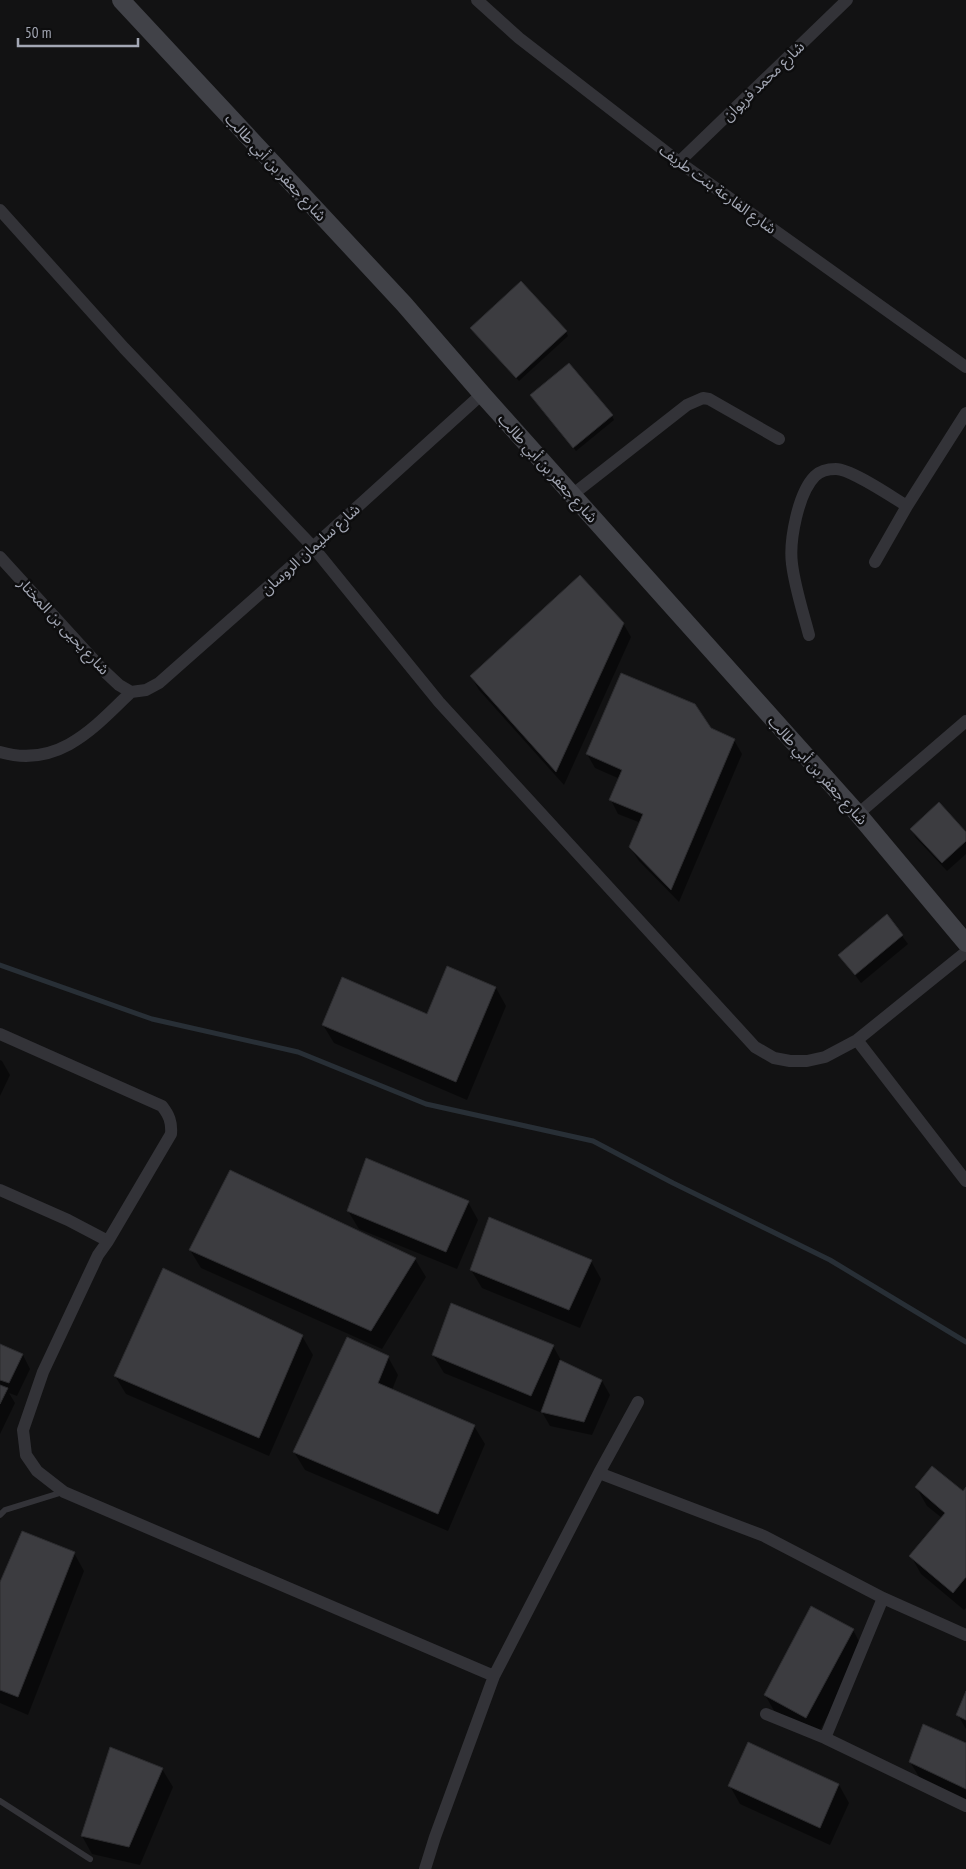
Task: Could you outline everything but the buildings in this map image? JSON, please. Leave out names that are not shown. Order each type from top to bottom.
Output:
[{"type":"street","name":"شارع جعفر بن أبي طالب","points":[[121,0],[404,304],[482,394],[858,814],[966,943]]},
{"type":"street","name":"شارع الفارعة بنت طريف","points":[[477,0],[526,44],[679,162],[966,367]]},
{"type":"street","name":"شارع محمد فريوان","points":[[679,162],[847,0]]},
{"type":"street","points":[[0,210],[124,348],[314,548],[439,702],[755,1047],[774,1058],[790,1061],[807,1061],[825,1057],[857,1040],[966,952]]},
{"type":"street","name":"شارع سليمان الروسان","points":[[131,692],[146,690],[159,683],[314,548],[482,394]]},
{"type":"street","points":[[572,495],[686,405],[703,398],[709,399],[779,439]]},
{"type":"street","points":[[875,562],[966,413]]},
{"type":"street","points":[[808,635],[792,563],[793,535],[799,504],[814,476],[824,471],[838,469],[850,473],[908,506]]},
{"type":"street","name":"شارع يحيى بن المختار","points":[[0,557],[103,670],[119,685],[131,692]]},
{"type":"street","points":[[0,752],[13,756],[35,756],[74,743],[96,726],[131,692]]},
{"type":"street","points":[[858,814],[966,721]]},
{"type":"street","points":[[0,1034],[162,1106],[169,1115],[172,1125],[171,1134],[98,1255],[43,1372],[23,1430],[26,1455],[37,1471],[64,1492],[494,1676]]},
{"type":"street","points":[[857,1040],[966,1181]]},
{"type":"street","points":[[0,1190],[68,1220],[108,1241]]},
{"type":"street","points":[[425,1869],[494,1676],[599,1472],[638,1402]]},
{"type":"street","points":[[599,1472],[764,1536],[883,1598],[966,1635]]},
{"type":"street","points":[[824,1738],[883,1598]]},
{"type":"street","points":[[766,1714],[824,1738],[966,1806]]},
{"type":"lane","points":[[0,1515],[5,1510],[64,1492]]},
{"type":"lane","points":[[0,1801],[90,1859]]},
{"type":"waterway","points":[[0,965],[152,1019],[298,1052],[426,1104],[593,1141],[673,1183],[830,1260],[966,1342]]}]
